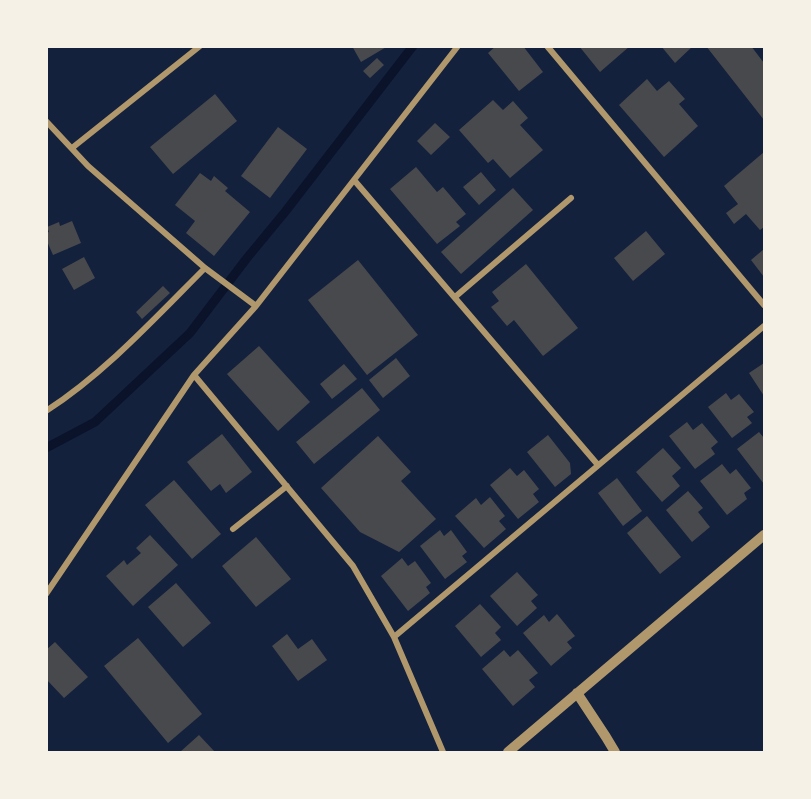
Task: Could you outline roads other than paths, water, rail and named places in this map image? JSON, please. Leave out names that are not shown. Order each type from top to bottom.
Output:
[{"type":"street","points":[[72,148],[200,46]]},
{"type":"street","points":[[46,594],[194,375],[256,306],[458,46]]},
{"type":"street","points":[[547,46],[765,305]]},
{"type":"street","points":[[46,122],[88,166],[205,268],[256,306]]},
{"type":"street","points":[[354,180],[598,465]]},
{"type":"street","points":[[455,297],[571,198]]},
{"type":"street","points":[[46,411],[95,374],[205,268]]},
{"type":"street","points":[[394,637],[765,326]]},
{"type":"street","points":[[194,375],[353,566],[394,637],[443,753]]},
{"type":"street","points":[[233,530],[287,486]]},
{"type":"street","points":[[508,753],[765,535]]},
{"type":"street","points":[[577,693],[615,753]]},
{"type":"waterway","points":[[46,448],[95,422],[190,333],[413,46]]}]
